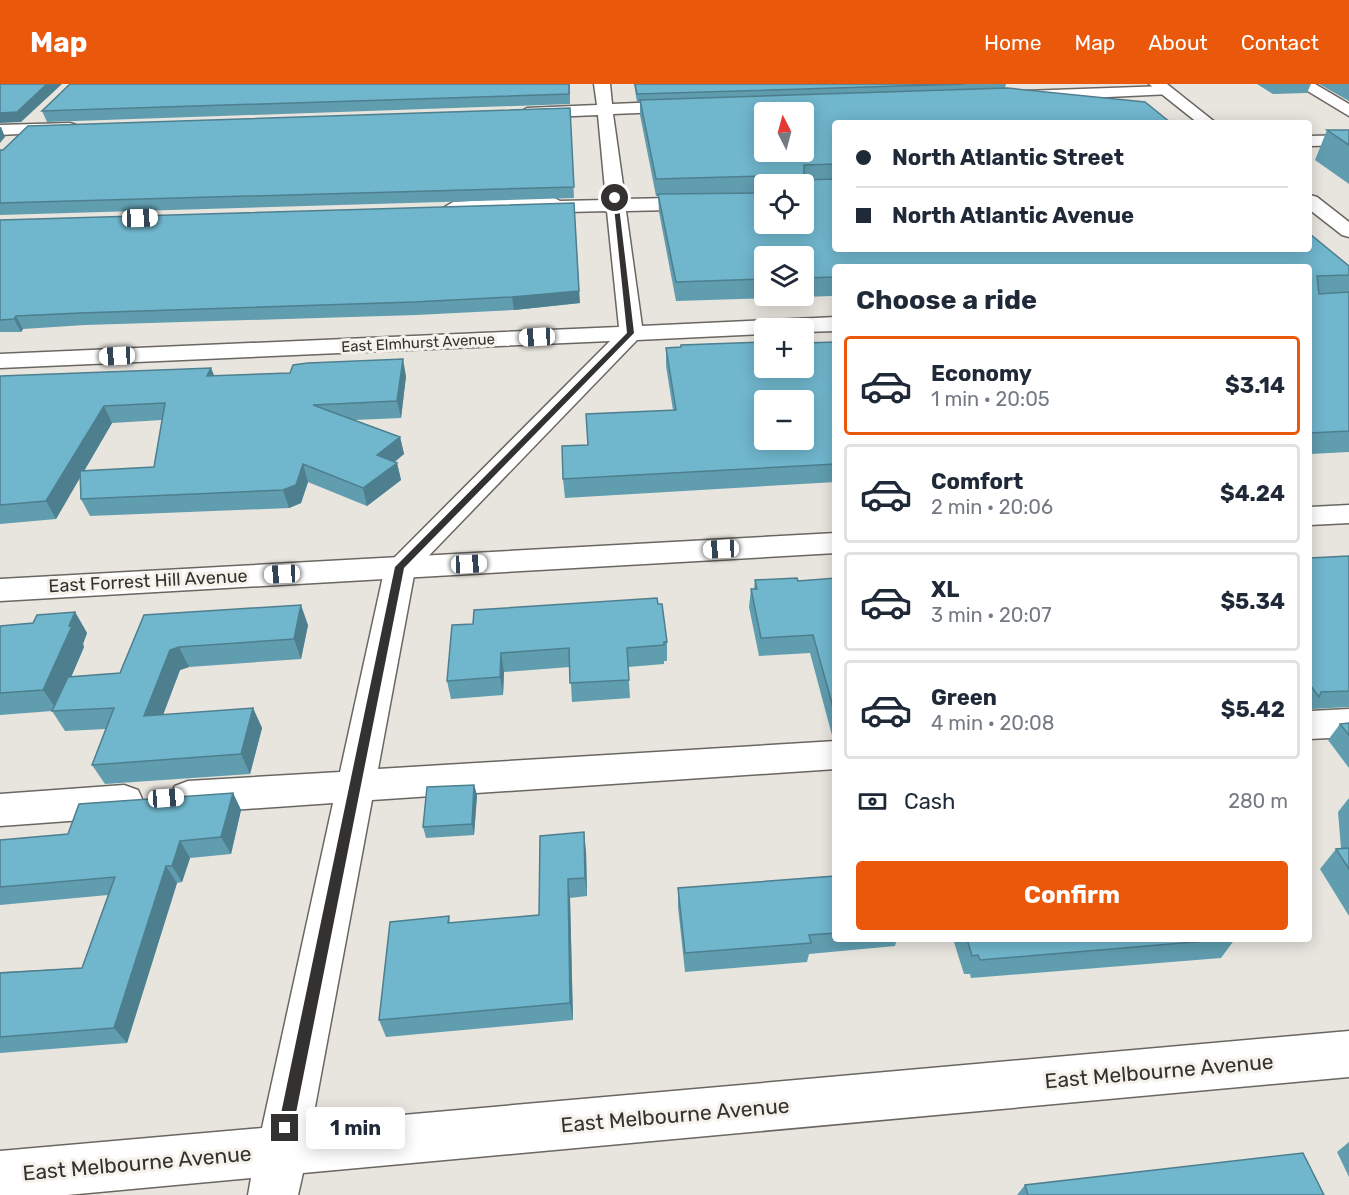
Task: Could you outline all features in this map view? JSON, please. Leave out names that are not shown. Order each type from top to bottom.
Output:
[{"type":"street","points":[[277,1173],[400,567],[631,333],[602,84]]},
{"type":"street","points":[[1311,88],[1349,91]]},
{"type":"street","points":[[1311,88],[1349,111]]},
{"type":"street","points":[[1011,100],[1167,91],[1204,120]]},
{"type":"street","points":[[510,115],[703,109]]},
{"type":"street","points":[[6,148],[42,114]]},
{"type":"street","points":[[0,130],[85,127]]},
{"type":"street","points":[[1312,141],[1349,140]]},
{"type":"street","points":[[436,209],[616,202],[754,193]]},
{"type":"street","points":[[616,202],[754,202]]},
{"type":"street","points":[[1312,203],[1349,231]]},
{"type":"street","name":"East Elmhurst Avenue","points":[[0,361],[832,324]]},
{"type":"street","points":[[1312,516],[1349,514]]},
{"type":"street","name":"East Forrest Hill Avenue","points":[[0,590],[832,543]]},
{"type":"street","points":[[1312,725],[1349,723]]},
{"type":"street","points":[[0,810],[355,784],[832,755]]},
{"type":"street","name":"East Melbourne Avenue","points":[[0,1176],[277,1173],[1349,1054]]},
{"type":"building","points":[[0,84],[47,84],[17,112],[0,113]]},
{"type":"building","points":[[70,84],[569,84],[569,94],[42,111]]},
{"type":"building","points":[[635,84],[965,84],[637,94]]},
{"type":"building","points":[[1007,88],[1145,102],[1167,120],[832,120],[832,164],[804,165],[804,174],[754,174],[754,176],[656,179],[640,100]]},
{"type":"building","points":[[570,108],[574,187],[0,203],[0,150],[3,150],[28,126]]},
{"type":"building","points":[[1327,130],[1349,130],[1349,145]]},
{"type":"building","points":[[832,179],[832,252],[1312,252],[1312,236],[1349,266],[1349,275],[1317,276],[1319,294],[1349,292],[1349,431],[1312,433],[1312,264],[832,264],[832,277],[814,278],[814,246],[754,246],[754,279],[676,282],[658,194],[754,193],[754,234],[814,234],[814,180]]},
{"type":"building","points":[[574,203],[579,291],[414,302],[16,316],[14,319],[0,320],[0,220]]},
{"type":"building","points":[[754,342],[754,378],[814,378],[814,343],[832,342],[832,464],[563,479],[562,446],[588,445],[586,414],[676,410],[666,348],[681,347],[681,345]]},
{"type":"building","points":[[403,359],[397,401],[313,405],[400,437],[377,455],[397,463],[363,488],[303,464],[296,485],[283,490],[81,499],[80,471],[154,467],[165,403],[104,406],[46,501],[0,505],[0,376],[211,368],[207,376],[290,373],[293,365],[308,363]]},
{"type":"building","points":[[1349,556],[1349,691],[1321,692],[1319,697],[1312,687],[1312,558]]},
{"type":"building","points":[[797,578],[798,581],[832,578],[832,704],[813,635],[761,638],[751,589],[757,589],[755,580]]},
{"type":"building","points":[[657,598],[658,604],[662,604],[667,642],[664,642],[664,645],[627,648],[629,680],[570,683],[569,648],[501,653],[500,677],[447,681],[452,625],[473,624],[474,610]]},
{"type":"building","points":[[301,605],[294,639],[179,647],[170,650],[144,716],[253,708],[241,754],[92,765],[114,708],[52,711],[68,677],[120,673],[144,615]]},
{"type":"building","points":[[75,612],[69,626],[72,626],[43,690],[0,693],[0,626],[33,623],[37,615]]},
{"type":"building","points":[[1349,723],[1349,735],[1340,724]]},
{"type":"building","points":[[474,785],[472,824],[423,827],[427,787]]},
{"type":"building","points":[[233,793],[221,837],[180,841],[172,866],[166,866],[114,1028],[0,1037],[0,973],[82,968],[115,877],[0,887],[0,840],[68,834],[79,804]]},
{"type":"building","points":[[584,832],[585,878],[568,879],[570,1003],[379,1020],[390,922],[449,916],[448,923],[539,915],[540,836]]},
{"type":"building","points":[[1349,848],[1349,869],[1336,849]]},
{"type":"building","points":[[832,876],[832,933],[809,935],[811,943],[685,953],[678,888]]},
{"type":"building","points":[[968,942],[1194,942],[980,960],[978,955],[972,956]]},
{"type":"building","points":[[1303,1153],[1324,1195],[1028,1195],[1025,1185]]},
{"type":"route","points":[[285,1128],[400,567],[631,333],[615,198]]}]
